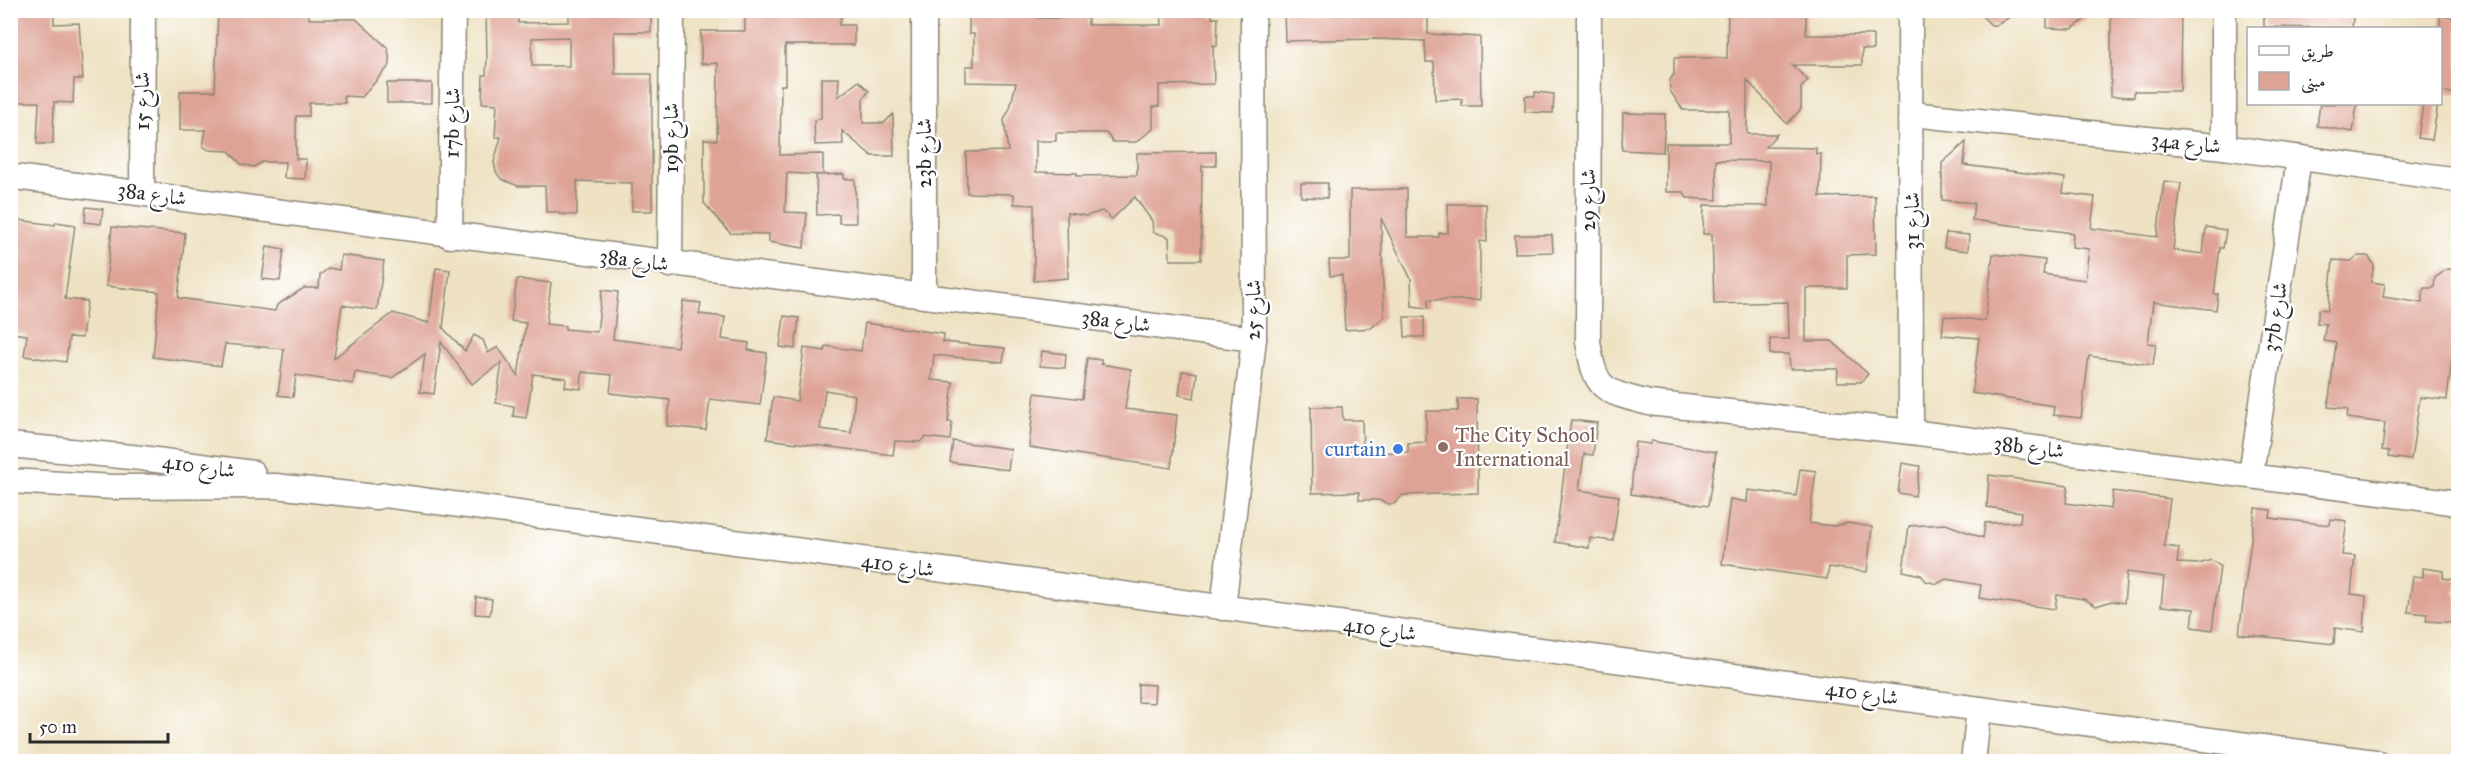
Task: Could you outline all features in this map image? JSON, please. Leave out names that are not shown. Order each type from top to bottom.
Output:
[{"type":"street","name":"شارع 15","points":[[142,192],[143,10]]},
{"type":"street","name":"17b شارع","points":[[450,236],[453,10]]},
{"type":"street","name":"19b شارع","points":[[670,265],[672,10]]},
{"type":"street","name":"23b شارع","points":[[924,10],[924,296]]},
{"type":"street","name":"شارع 25","points":[[1223,608],[1254,339],[1253,10]]},
{"type":"street","name":"شارع 29","points":[[1589,10],[1588,341],[1593,373],[1602,387]]},
{"type":"street","name":"شارع 31","points":[[1910,10],[1911,432]]},
{"type":"street","points":[[2224,10],[2224,147]]},
{"type":"street","name":"34a شارع","points":[[1912,114],[2224,147],[2458,180]]},
{"type":"street","name":"37b شارع","points":[[2251,474],[2299,159]]},
{"type":"street","name":"38a شارع","points":[[15,177],[142,192],[670,265],[1254,339]]},
{"type":"street","name":"38b شارع","points":[[1602,387],[1617,395],[1649,403],[1911,432],[2251,474],[2458,503]]},
{"type":"street","name":"شارع 410","points":[[10,445],[141,458],[379,491],[385,495]]},
{"type":"street","name":"شارع 410","points":[[10,481],[114,487],[264,486],[376,497],[385,495],[2375,762]]},
{"type":"street","points":[[1972,762],[1979,709]]},
{"type":"building","points":[[11,10],[54,10],[54,24],[79,23],[83,79],[74,79],[73,103],[54,102],[53,144],[37,144],[39,102],[10,102]]},
{"type":"building","points":[[218,10],[309,10],[309,19],[356,19],[388,48],[390,65],[362,97],[344,96],[345,103],[309,103],[309,116],[296,116],[296,159],[306,159],[305,179],[284,178],[285,162],[262,162],[254,167],[241,164],[229,151],[209,150],[203,146],[206,130],[180,130],[180,91],[215,91]]},
{"type":"building","points":[[486,10],[517,10],[518,23],[569,22],[569,10],[651,10],[651,32],[614,32],[615,74],[652,74],[652,211],[632,211],[632,183],[577,181],[577,215],[546,212],[545,186],[518,186],[501,179],[496,172],[494,162],[501,137],[495,137],[497,104],[482,103],[483,75],[486,75]],"holes":[[[569,37],[569,66],[532,66],[532,38]]]},
{"type":"building","points":[[745,10],[843,10],[839,25],[854,25],[854,45],[785,45],[785,85],[781,85],[780,155],[823,154],[823,175],[844,174],[844,179],[855,179],[856,223],[839,223],[839,214],[817,215],[816,175],[822,175],[787,173],[785,212],[807,213],[804,248],[769,242],[769,234],[730,233],[704,203],[704,139],[717,140],[718,63],[701,64],[701,31],[745,31]]},
{"type":"building","points":[[969,10],[1038,10],[1038,18],[1088,18],[1088,25],[1162,25],[1161,10],[1212,10],[1212,18],[1218,18],[1217,46],[1213,45],[1214,84],[1159,85],[1159,106],[1153,107],[1153,129],[1136,142],[1113,142],[1106,133],[1056,133],[1056,141],[1036,141],[1036,172],[1077,173],[1077,176],[1137,175],[1137,153],[1216,152],[1216,166],[1202,166],[1201,260],[1170,260],[1169,237],[1153,232],[1152,221],[1135,197],[1112,219],[1102,211],[1086,216],[1067,213],[1068,278],[1034,281],[1034,205],[1014,204],[1014,194],[967,193],[966,152],[1008,151],[1004,120],[1010,108],[1016,83],[966,82],[966,66],[974,66],[974,34],[969,34]]},
{"type":"building","points":[[1284,10],[1302,10],[1303,15],[1359,14],[1359,10],[1428,10],[1428,34],[1480,37],[1481,106],[1462,106],[1462,99],[1435,100],[1434,62],[1426,62],[1425,41],[1376,39],[1285,41]]},
{"type":"building","points":[[1728,10],[1806,10],[1806,35],[1873,35],[1873,50],[1862,49],[1862,65],[1792,65],[1808,80],[1801,88],[1801,109],[1787,124],[1747,80],[1747,134],[1777,134],[1765,147],[1816,148],[1816,154],[1821,154],[1820,197],[1875,196],[1876,254],[1847,255],[1847,288],[1806,288],[1806,341],[1832,341],[1868,374],[1861,382],[1837,382],[1838,369],[1790,369],[1789,354],[1770,354],[1770,339],[1789,339],[1788,302],[1714,304],[1712,234],[1703,234],[1704,205],[1768,206],[1769,161],[1716,160],[1717,200],[1687,198],[1684,192],[1666,192],[1666,143],[1729,143],[1729,110],[1683,110],[1670,91],[1670,80],[1674,74],[1674,58],[1727,58]]},
{"type":"building","points":[[1976,10],[2021,10],[1997,25],[1991,25]]},
{"type":"building","points":[[2047,10],[2097,10],[2072,29],[2047,28]]},
{"type":"building","points":[[2111,10],[2181,10],[2180,91],[2134,91],[2134,97],[2111,96]]},
{"type":"building","points":[[2264,10],[2354,10],[2352,27],[2264,27]]},
{"type":"building","points":[[2440,16],[2458,18],[2458,94],[2442,91],[2442,27],[2440,27]]},
{"type":"building","points":[[821,78],[839,78],[838,97],[859,81],[869,91],[863,99],[863,123],[884,123],[893,114],[894,156],[872,156],[842,131],[843,144],[815,145],[814,120],[821,119]]},
{"type":"building","points":[[387,83],[432,83],[432,103],[387,103]]},
{"type":"building","points":[[1535,92],[1554,94],[1553,113],[1525,112],[1525,96],[1535,96]]},
{"type":"building","points":[[2320,105],[2357,105],[2353,132],[2317,126]]},
{"type":"building","points":[[2423,105],[2438,105],[2432,140],[2418,138]]},
{"type":"building","points":[[1623,113],[1665,114],[1663,152],[1622,150]]},
{"type":"building","points":[[1966,142],[1964,165],[2065,178],[2063,193],[2095,197],[2091,228],[2157,237],[2164,181],[2181,183],[2173,250],[2203,254],[2206,227],[2226,230],[2223,248],[2220,248],[2214,294],[2218,294],[2216,310],[2153,302],[2148,343],[2156,344],[2153,365],[2089,356],[2081,418],[2053,415],[2054,406],[1972,393],[1979,338],[1942,335],[1944,316],[1985,321],[1993,254],[2045,260],[2043,274],[2085,280],[2089,249],[2072,247],[2073,233],[1972,220],[1974,203],[1942,200],[1942,163]]},
{"type":"building","points":[[1301,183],[1328,183],[1327,198],[1301,197]]},
{"type":"building","points":[[1407,189],[1407,237],[1439,237],[1439,233],[1448,233],[1448,204],[1486,204],[1487,242],[1480,241],[1480,300],[1428,300],[1428,308],[1412,306],[1411,279],[1381,218],[1384,317],[1371,328],[1345,330],[1342,275],[1330,276],[1329,260],[1350,260],[1350,190]]},
{"type":"building","points":[[86,207],[103,209],[101,224],[85,222]]},
{"type":"building","points":[[18,220],[75,225],[65,299],[87,301],[82,338],[69,337],[66,362],[24,356],[27,335],[10,333],[14,278],[11,278]]},
{"type":"building","points":[[112,227],[185,233],[178,298],[275,311],[277,305],[304,288],[319,288],[320,275],[329,268],[339,270],[341,255],[384,261],[377,310],[342,305],[334,358],[393,313],[429,323],[436,268],[450,270],[443,328],[465,351],[474,335],[483,340],[488,353],[498,347],[518,376],[526,323],[511,321],[517,279],[551,283],[546,324],[565,326],[565,329],[597,332],[602,290],[618,292],[613,339],[677,347],[683,301],[701,303],[699,314],[725,317],[722,339],[749,343],[748,350],[767,353],[760,405],[710,399],[706,430],[667,426],[670,400],[610,393],[612,375],[582,372],[581,389],[565,387],[566,378],[533,374],[526,418],[513,416],[514,406],[496,403],[502,362],[472,384],[441,342],[434,394],[420,392],[425,354],[392,378],[355,372],[353,384],[296,375],[293,397],[278,395],[284,349],[225,344],[221,366],[153,357],[159,292],[106,286]]},
{"type":"building","points":[[1946,233],[1969,235],[1968,251],[1944,248]]},
{"type":"building","points":[[1515,235],[1552,235],[1553,252],[1515,253]]},
{"type":"building","points":[[267,246],[284,249],[280,281],[262,279]]},
{"type":"building","points":[[2358,256],[2368,256],[2374,265],[2371,282],[2385,284],[2383,297],[2422,303],[2424,288],[2434,288],[2435,278],[2447,269],[2458,270],[2458,358],[2452,357],[2447,400],[2420,397],[2411,460],[2388,457],[2389,451],[2382,450],[2385,423],[2347,418],[2348,409],[2328,407],[2336,343],[2323,341],[2326,324],[2317,323],[2319,309],[2328,310],[2333,260],[2351,261]]},
{"type":"building","points":[[784,316],[799,318],[795,349],[780,347]]},
{"type":"building","points":[[1404,317],[1424,317],[1424,337],[1405,337]]},
{"type":"building","points":[[865,323],[944,334],[943,342],[1005,348],[1003,362],[934,355],[931,380],[953,382],[948,422],[952,422],[950,440],[925,437],[920,442],[895,441],[893,455],[767,439],[773,397],[797,401],[804,348],[825,351],[825,346],[861,351]],"holes":[[[825,390],[855,395],[851,433],[820,429]]]},
{"type":"building","points":[[1042,351],[1066,354],[1065,368],[1040,366]]},
{"type":"building","points":[[1087,358],[1101,360],[1101,364],[1131,369],[1125,409],[1177,415],[1171,468],[1029,447],[1035,393],[1082,399]]},
{"type":"building","points":[[1182,371],[1197,373],[1194,398],[1179,395]]},
{"type":"building","name":"The City School International","points":[[1458,399],[1477,399],[1478,493],[1403,495],[1394,504],[1389,504],[1378,500],[1359,500],[1359,492],[1312,493],[1311,407],[1342,407],[1343,420],[1362,420],[1363,453],[1408,452],[1408,443],[1426,442],[1426,411],[1458,411]]},
{"type":"building","points":[[1571,420],[1597,423],[1593,455],[1584,454],[1579,490],[1619,496],[1613,541],[1590,538],[1589,548],[1555,542]]},
{"type":"building","points":[[953,441],[1011,449],[1008,470],[950,462]]},
{"type":"building","points":[[1651,441],[1716,452],[1708,506],[1631,494],[1635,442],[1650,444]]},
{"type":"building","points":[[1902,463],[1920,466],[1915,496],[1898,493]]},
{"type":"building","points":[[1800,469],[1816,471],[1809,523],[1834,526],[1848,523],[1872,527],[1867,572],[1829,567],[1827,579],[1722,564],[1730,499],[1747,502],[1748,490],[1796,496]]},
{"type":"building","points":[[1989,475],[2068,486],[2066,503],[2111,509],[2113,491],[2170,499],[2164,546],[2179,548],[2177,563],[2199,564],[2211,560],[2220,566],[2212,630],[2192,627],[2194,609],[2161,606],[2164,577],[2127,572],[2124,603],[2112,601],[2096,606],[2084,599],[2057,595],[2055,609],[1979,598],[1981,585],[1946,579],[1937,584],[1926,581],[1921,575],[1903,571],[1909,526],[1946,524],[1983,538],[1985,523],[2020,522],[2021,512],[1987,507]]},
{"type":"building","points":[[2255,508],[2271,510],[2270,518],[2330,525],[2331,519],[2347,521],[2342,555],[2355,556],[2351,594],[2366,596],[2364,632],[2335,628],[2334,644],[2239,634]]},
{"type":"building","points":[[2423,568],[2444,571],[2443,578],[2457,580],[2455,595],[2458,596],[2458,623],[2426,621],[2427,614],[2408,612],[2413,576],[2423,577]]},
{"type":"building","points":[[476,597],[492,599],[490,615],[475,614]]},
{"type":"building","points":[[1138,684],[1155,685],[1154,703],[1138,702]]},
{"type":"place","name":"The City School International","points":[[1443,447]]},
{"type":"place","name":"curtain","points":[[1398,449]]}]
